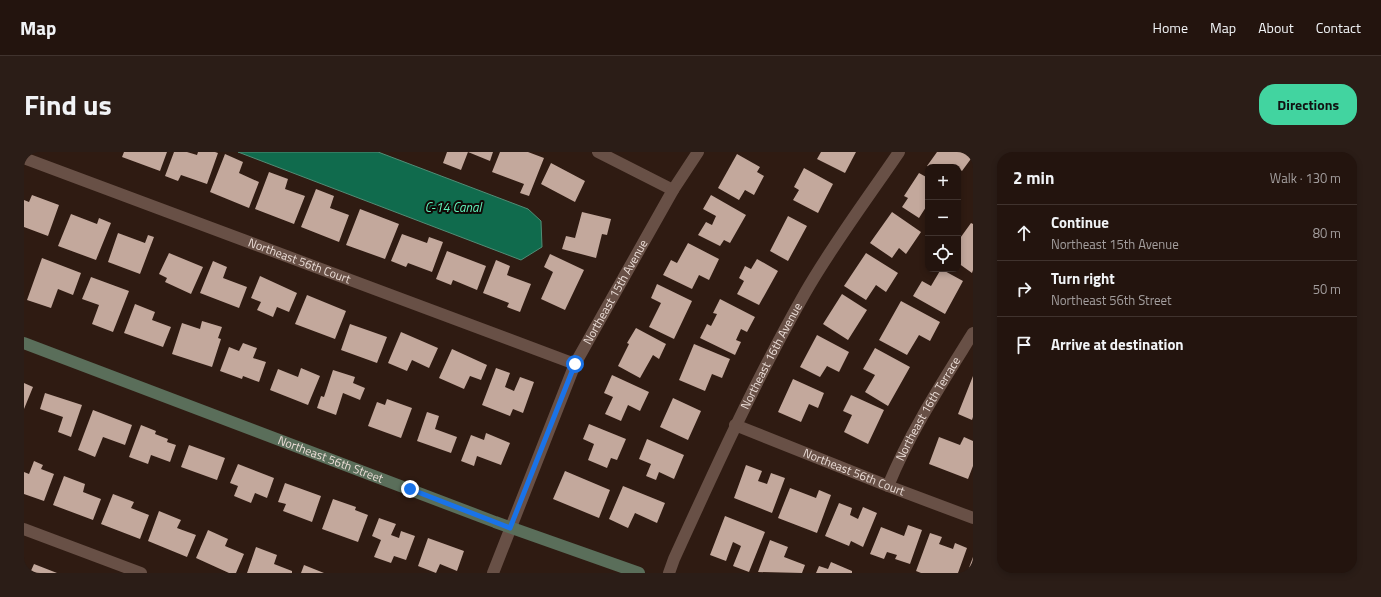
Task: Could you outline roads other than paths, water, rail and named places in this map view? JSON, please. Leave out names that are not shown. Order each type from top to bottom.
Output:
[{"type":"street","points":[[598,152],[673,190]]},
{"type":"street","name":"Northeast 15th Avenue","points":[[493,573],[575,364],[673,190],[698,152]]},
{"type":"street","name":"Northeast 16th Avenue","points":[[669,573],[735,425],[805,293],[899,152]]},
{"type":"street","name":"Northeast 56th Court","points":[[24,158],[575,364]]},
{"type":"street","name":"Northeast 16th Terrace","points":[[888,486],[900,458],[924,413],[972,338]]},
{"type":"street","name":"Northeast 56th Street","points":[[24,344],[510,528],[639,573]]},
{"type":"street","name":"Northeast 56th Court","points":[[735,425],[973,518]]},
{"type":"street","points":[[24,529],[141,573]]},
{"type":"water","name":"C-14 Canal","points":[[238,152],[378,152],[528,209],[541,221],[542,247],[521,260]]}]
